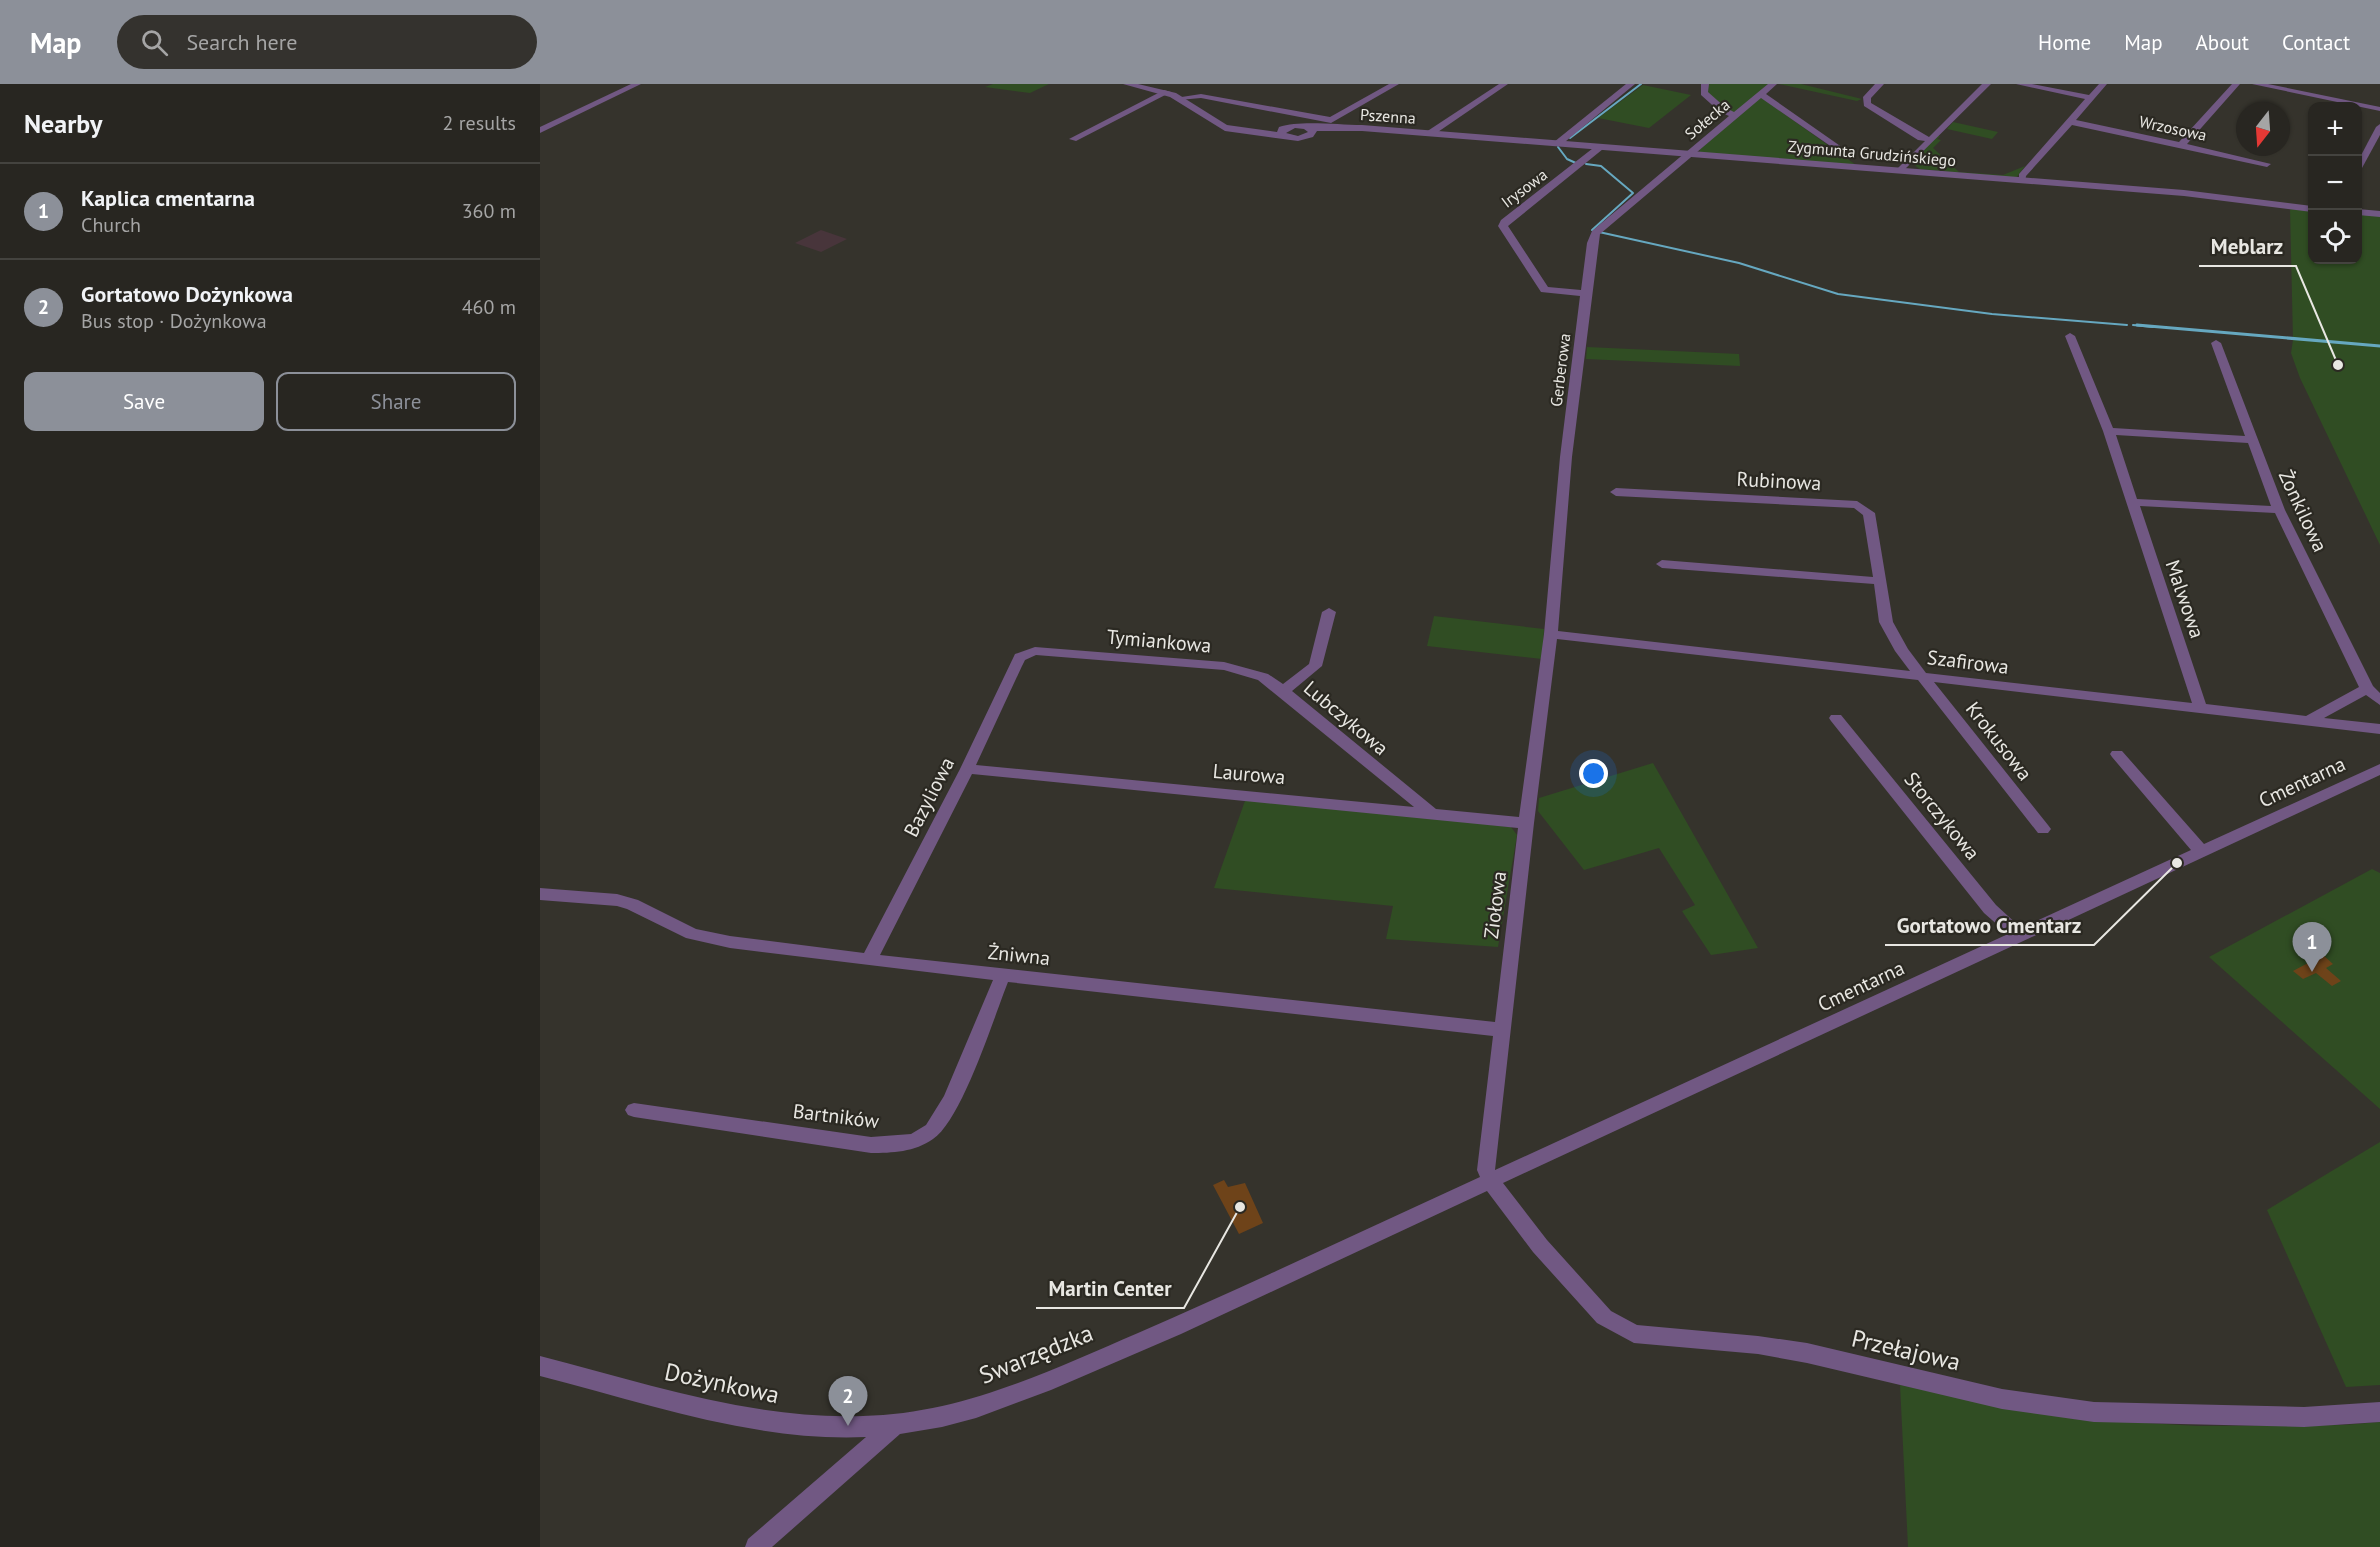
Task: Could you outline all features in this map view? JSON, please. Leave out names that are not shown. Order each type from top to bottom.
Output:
[{"type":"street","points":[[540,130],[637,84]]},
{"type":"street","name":"Pszenna","points":[[1127,84],[1167,93],[1179,98],[1219,126],[1245,132],[1282,132],[1297,125],[1311,131],[1345,128],[1429,134]]},
{"type":"street","name":"Pszenna","points":[[1179,98],[1201,96],[1331,120],[1395,84]]},
{"type":"street","points":[[1429,134],[1504,84]]},
{"type":"street","points":[[1557,144],[1631,84]]},
{"type":"street","points":[[1705,84],[1704,93],[1724,110],[1735,115]]},
{"type":"street","name":"Sołecka","points":[[1688,154],[1773,84]]},
{"type":"street","points":[[1880,84],[1867,97],[1867,104],[1921,138],[1929,140]]},
{"type":"street","points":[[1901,170],[1987,84]]},
{"type":"street","points":[[2020,84],[2090,98]]},
{"type":"street","points":[[2022,180],[2022,176],[2072,122],[2103,84]]},
{"type":"street","points":[[2181,145],[2236,84]]},
{"type":"street","points":[[2256,84],[2380,110]]},
{"type":"street","points":[[1073,139],[1167,93]]},
{"type":"street","points":[[1761,94],[1842,150]]},
{"type":"street","name":"Wrzosowa","points":[[2072,122],[2267,164]]},
{"type":"street","points":[[2362,160],[2380,127]]},
{"type":"street","name":"Zygmunta Grudzińskiego","points":[[1429,134],[2203,195],[2308,208]]},
{"type":"street","name":"Irysowa","points":[[1587,294],[1545,290],[1503,226],[1504,222],[1600,147]]},
{"type":"street","points":[[2367,151],[2380,153]]},
{"type":"street","name":"Gerberowa","points":[[1551,634],[1568,446],[1592,243],[1598,229],[1688,154]]},
{"type":"street","points":[[2362,212],[2380,214]]},
{"type":"street","name":"Malwowa","points":[[2070,336],[2109,431],[2201,709]]},
{"type":"street","name":"Żonkilowa","points":[[2216,343],[2250,440],[2279,510],[2367,690],[2380,699]]},
{"type":"street","points":[[2109,431],[2250,440]]},
{"type":"street","name":"Rubinowa","points":[[1616,492],[1857,505],[1869,513],[1886,622],[1902,651],[1925,677]]},
{"type":"street","points":[[2131,502],[2279,510]]},
{"type":"street","points":[[1662,564],[1880,580]]},
{"type":"street","name":"Lubczykowa","points":[[1329,612],[1315,666],[1283,691],[1430,812]]},
{"type":"street","name":"Szafirowa","points":[[1551,634],[2380,729]]},
{"type":"street","name":"Ziołowa","points":[[1490,1180],[1486,1170],[1501,1030],[1551,634]]},
{"type":"street","name":"Tymiankowa","points":[[1026,653],[1046,651],[1224,666],[1263,677],[1283,691]]},
{"type":"street","name":"Bazyliowa","points":[[868,960],[967,769],[1015,666],[1026,653]]},
{"type":"street","name":"Krokusowa","points":[[1925,677],[2043,829]]},
{"type":"street","points":[[2307,721],[2367,690]]},
{"type":"street","name":"Storczykowa","points":[[1836,718],[1990,909],[2020,936]]},
{"type":"street","points":[[2117,754],[2202,852]]},
{"type":"street","name":"Laurowa","points":[[967,769],[1526,823]]},
{"type":"street","name":"Cmentarna","points":[[1490,1180],[2380,769]]},
{"type":"street","name":"Żniwna","points":[[540,894],[625,902],[710,939],[868,960],[1501,1030]]},
{"type":"street","name":"Bartników","points":[[634,1110],[871,1145],[902,1144],[932,1130],[950,1102],[1003,975]]},
{"type":"street","name":"Przełajowa","points":[[1490,1180],[1540,1246],[1604,1317],[1634,1334],[1758,1345],[2002,1399],[2094,1412],[2285,1417],[2380,1412]]},
{"type":"street","name":"Swarzędzka","points":[[896,1424],[911,1423],[991,1403],[1173,1327],[1490,1180]]},
{"type":"street","name":"Dożynkowa","points":[[540,1366],[772,1422],[848,1426],[896,1424]]},
{"type":"street","points":[[756,1547],[896,1424]]},
{"type":"shaded area","points":[[821,230],[847,239],[821,252],[795,243]]},
{"type":"green space","points":[[993,84],[1049,84],[1030,93],[985,87]]},
{"type":"green space","points":[[1708,84],[1770,84],[1734,114],[1725,110],[1706,94]]},
{"type":"green space","points":[[1779,84],[1801,84],[1862,99],[1857,101]]},
{"type":"green space","points":[[1643,85],[1691,95],[1649,128],[1598,118]]},
{"type":"green space","points":[[1759,98],[1856,165],[1700,153],[1700,149]]},
{"type":"green space","points":[[1953,122],[1998,132],[1992,139],[1947,129]]},
{"type":"green space","points":[[1937,135],[1940,136],[1937,139],[1941,140],[1933,148],[1959,172],[2003,175],[2025,166],[2016,178],[1920,169],[1914,165],[1914,160]]},
{"type":"green space","points":[[2290,208],[2308,210],[2308,264],[2362,264],[2362,214],[2380,215],[2380,545],[2300,378],[2291,353],[2293,340]]},
{"type":"green space","points":[[1587,347],[1739,354],[1740,366],[1586,359]]},
{"type":"green space","points":[[1434,616],[1544,629],[1542,659],[1427,646]]},
{"type":"green space","points":[[1653,763],[1758,948],[1711,955],[1682,911],[1695,905],[1659,848],[1584,870],[1538,811],[1539,798]]},
{"type":"green space","points":[[1246,798],[1511,827],[1517,835],[1498,947],[1386,939],[1393,906],[1214,888]]},
{"type":"green space","points":[[2372,869],[2380,873],[2380,1109],[2209,957]]},
{"type":"green space","points":[[2380,1142],[2380,1385],[2346,1387],[2267,1210]]},
{"type":"green space","points":[[1900,1385],[2075,1419],[2198,1426],[2344,1425],[2380,1422],[2380,1547],[1908,1547]]},
{"type":"building","points":[[2323,955],[2333,964],[2326,968],[2341,981],[2332,986],[2316,973],[2303,979],[2293,971]]},
{"type":"building","points":[[1224,1180],[1228,1187],[1245,1183],[1263,1223],[1239,1234],[1213,1185]]},
{"type":"waterway","points":[[1570,138],[1641,84]]},
{"type":"waterway","points":[[1558,147],[1567,159],[1578,164]]},
{"type":"waterway","points":[[1586,164],[1601,166],[1633,193],[1592,230]]},
{"type":"waterway","points":[[1599,232],[1739,263],[1838,294],[1992,314],[2127,325]]},
{"type":"waterway","points":[[2133,325],[2153,327]]},
{"type":"waterway","points":[[2137,325],[2380,346]]},
{"type":"place","name":"Meblarz","points":[[2338,365]]},
{"type":"place","name":"Gortatowo Cmentarz","points":[[2177,863]]},
{"type":"place","name":"Kaplica cmentarna","points":[[2312,972]]},
{"type":"place","name":"Martin Center","points":[[1240,1207]]},
{"type":"place","name":"Gortatowo Dożynkowa","points":[[848,1426]]}]
